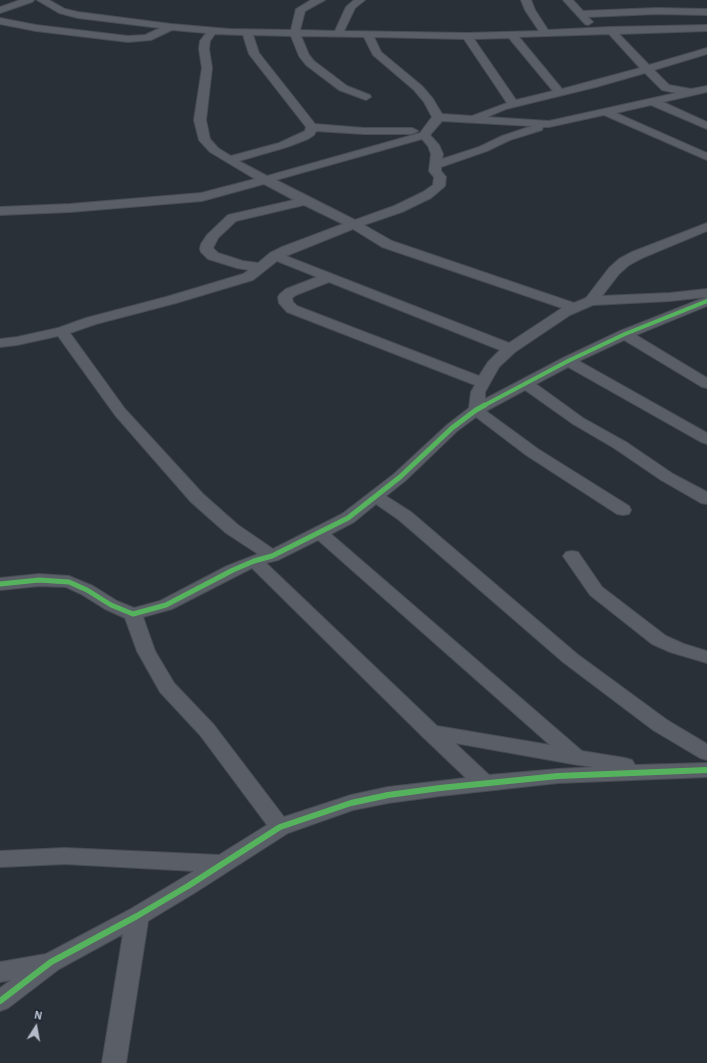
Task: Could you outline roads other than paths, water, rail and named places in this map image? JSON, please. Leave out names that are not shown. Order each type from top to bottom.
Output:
[{"type":"street","points":[[0,10],[29,0]]},
{"type":"street","points":[[42,0],[62,11],[78,15],[171,27],[247,33],[467,36],[610,30],[707,28]]},
{"type":"street","points":[[320,0],[301,9],[298,16],[295,33],[304,56],[310,64],[343,88],[366,97]]},
{"type":"street","points":[[338,34],[351,7],[360,0]]},
{"type":"street","points":[[526,0],[530,10],[545,33]]},
{"type":"street","points":[[568,0],[596,31]]},
{"type":"street","points":[[694,2],[707,5]]},
{"type":"street","points":[[582,14],[657,11],[707,12]]},
{"type":"street","points":[[0,21],[36,28],[128,40],[147,38],[171,27]]},
{"type":"street","points":[[610,30],[647,68],[667,94]]},
{"type":"street","points":[[212,31],[205,41],[204,49],[207,68],[200,120],[205,140],[214,150],[229,160],[268,179],[305,201],[354,224],[386,244],[574,308]]},
{"type":"street","points":[[247,33],[254,54],[312,127],[394,132],[426,132]]},
{"type":"street","points":[[367,34],[383,59],[402,73],[418,88],[429,101],[438,117]]},
{"type":"street","points":[[511,34],[559,92]]},
{"type":"street","points":[[467,36],[513,104]]},
{"type":"street","points":[[473,118],[513,104],[592,85],[707,51]]},
{"type":"street","points":[[435,165],[483,149],[519,133],[549,124],[654,102],[667,94],[704,92]]},
{"type":"street","points":[[654,102],[707,126]]},
{"type":"street","points":[[606,112],[707,158]]},
{"type":"street","points":[[438,117],[473,118],[549,124]]},
{"type":"street","points":[[0,211],[70,208],[202,197],[426,132],[434,124],[438,117]]},
{"type":"street","points":[[229,160],[283,145],[304,137],[310,133],[312,127]]},
{"type":"street","points":[[0,343],[17,341],[62,331],[91,321],[171,300],[248,277],[275,256],[287,250],[398,209],[427,195],[439,186],[440,177],[435,171],[437,154],[426,132]]},
{"type":"street","points":[[261,267],[242,265],[213,256],[206,249],[206,244],[213,235],[232,218],[305,201]]},
{"type":"street","points":[[591,301],[614,271],[624,262],[637,255],[707,227]]},
{"type":"street","points":[[275,256],[510,349]]},
{"type":"street","points":[[330,277],[291,292],[285,297],[286,304],[292,309],[483,383]]},
{"type":"street","points":[[476,410],[478,392],[493,365],[510,349],[574,308],[591,301],[670,297],[707,293]]},
{"type":"street","points":[[0,584],[39,580],[69,582],[88,590],[111,605],[133,614],[166,605],[254,561],[272,556],[348,518],[400,478],[452,428],[476,410],[625,334],[707,301]]},
{"type":"street","points":[[62,331],[120,412],[197,498],[232,529],[272,556]]},
{"type":"street","points":[[625,334],[707,384]]},
{"type":"street","points":[[568,362],[707,439]]},
{"type":"street","points":[[526,384],[578,421],[620,445],[667,477],[707,499]]},
{"type":"street","points":[[476,410],[532,452],[623,510]]},
{"type":"street","points":[[376,497],[405,516],[570,658],[660,724],[707,753]]},
{"type":"street","points":[[320,533],[578,758]]},
{"type":"street","points":[[572,556],[596,591],[659,640],[677,648],[707,657]]},
{"type":"street","points":[[254,561],[484,783]]},
{"type":"street","points":[[133,614],[146,651],[167,687],[207,730],[280,827]]},
{"type":"street","points":[[430,732],[578,758],[670,772]]},
{"type":"street","points":[[0,1001],[52,962],[137,916],[188,886],[280,827],[351,803],[388,795],[484,783],[558,776],[707,770]]},
{"type":"street","points":[[0,859],[65,856],[222,864]]},
{"type":"street","points":[[114,1063],[137,916]]},
{"type":"street","points":[[0,972],[52,962]]}]
